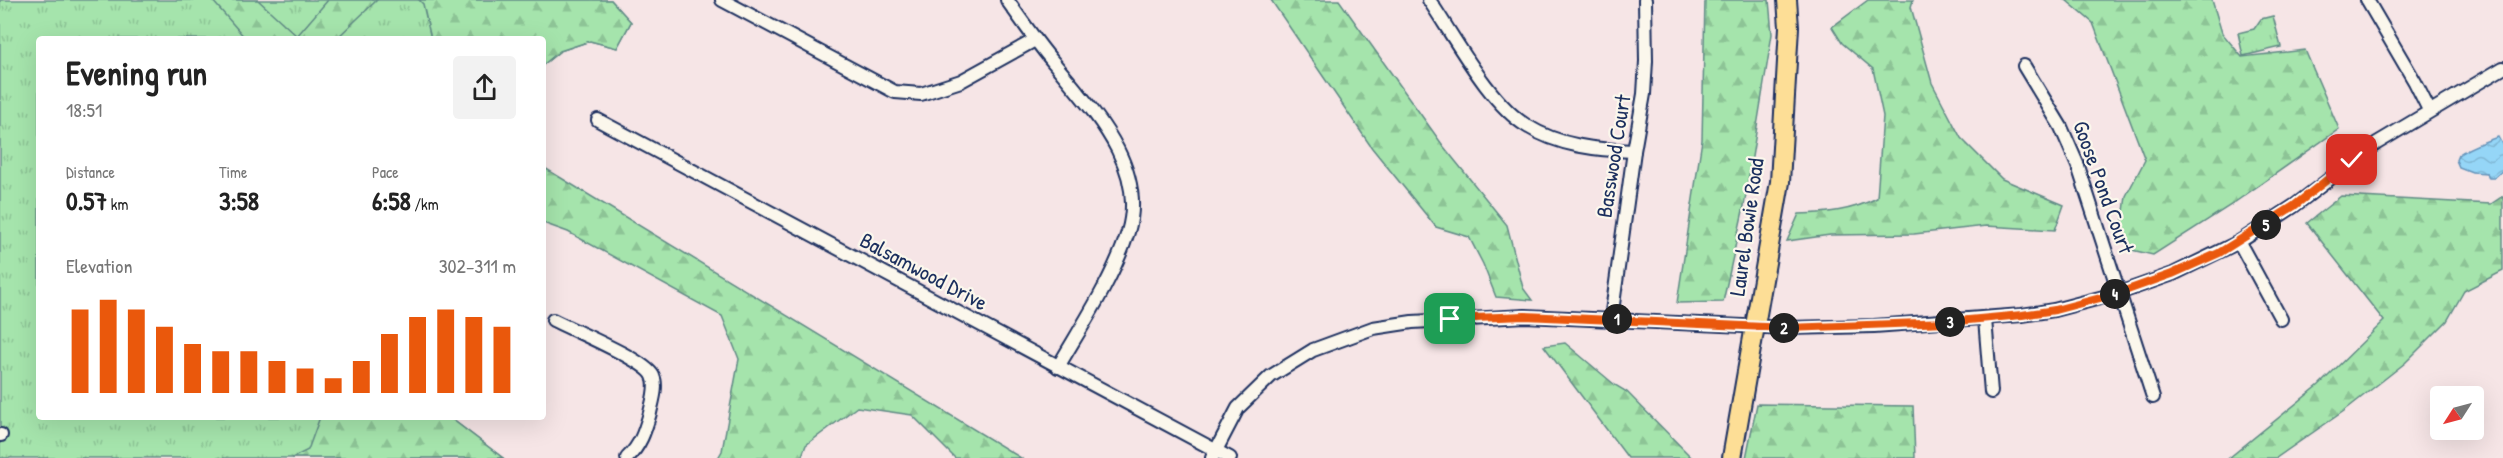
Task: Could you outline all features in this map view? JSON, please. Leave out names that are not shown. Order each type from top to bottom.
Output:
[{"type":"main road","name":"Laurel Bowie Road","points":[[1732,458],[1780,182],[1789,27],[1787,0]]},
{"type":"street","points":[[722,0],[895,92],[921,94],[962,81],[1035,40]]},
{"type":"street","points":[[1007,0],[1035,40],[1097,117],[1115,145],[1125,167],[1131,196],[1131,215],[1124,243],[1058,367]]},
{"type":"street","points":[[1429,0],[1499,100],[1526,126],[1557,141],[1575,146],[1634,151]]},
{"type":"street","name":"Basswood Court","points":[[1611,318],[1644,94],[1645,0]]},
{"type":"street","points":[[2367,0],[2429,110]]},
{"type":"street","name":"Goose Pond Court","points":[[2024,66],[2069,145],[2153,398]]},
{"type":"street","points":[[1214,454],[1238,408],[1257,388],[1293,361],[1345,337],[1373,328],[1450,319],[1525,316],[1611,318],[1788,328],[1874,326],[1985,320],[2055,310],[2119,293],[2172,274],[2239,242],[2294,206],[2377,143],[2503,68]]},
{"type":"street","name":"Balsamwood Drive","points":[[598,120],[1058,367],[1214,454],[1230,458]]},
{"type":"street","points":[[2239,242],[2281,319]]},
{"type":"street","points":[[553,320],[639,362],[652,375],[654,388],[646,429],[640,442],[627,458]]},
{"type":"street","points":[[1985,320],[1991,392]]},
{"type":"green space","points":[[0,0],[611,0],[631,22],[617,48],[590,41],[560,51],[546,63],[546,36],[36,36],[36,420],[453,420],[503,458],[0,458]]},
{"type":"green space","points":[[212,0],[258,0],[297,36],[243,36]]},
{"type":"green space","points":[[328,0],[377,0],[339,36],[297,36]]},
{"type":"green space","points":[[419,0],[611,0],[631,22],[617,48],[590,41],[560,51],[546,63],[546,36],[430,36],[423,4]]},
{"type":"green space","points":[[1271,0],[1339,0],[1444,147],[1507,225],[1523,288],[1532,300],[1496,297],[1469,237],[1436,227],[1372,148]]},
{"type":"green space","points":[[1705,0],[1769,0],[1772,34],[1744,206],[1723,302],[1677,303],[1702,140]]},
{"type":"green space","points":[[1868,0],[1913,0],[1911,7],[1932,83],[1961,138],[2002,179],[2064,205],[2055,230],[1986,226],[1914,234],[1830,235],[1787,241],[1799,214],[1839,210],[1858,206],[1877,198],[1883,116],[1873,69],[1842,43],[1832,27]]},
{"type":"green space","points":[[2066,0],[2212,0],[2222,33],[2242,57],[2305,50],[2339,129],[2231,205],[2153,255],[2132,250],[2122,227],[2126,196],[2145,160],[2093,23]]},
{"type":"green space","points":[[2273,16],[2281,47],[2243,56],[2238,33],[2254,29],[2261,19]]},
{"type":"green space","points":[[546,169],[1021,458],[955,458],[912,415],[857,407],[806,445],[801,458],[718,458],[722,451],[739,359],[722,316],[568,232],[546,224]]},
{"type":"green space","points":[[2341,196],[2491,204],[2503,196],[2503,271],[2464,291],[2447,321],[2405,363],[2344,411],[2276,458],[2229,458],[2319,385],[2384,321],[2307,223]]},
{"type":"green space","points":[[1565,343],[1615,385],[1627,392],[1692,458],[1628,458],[1544,346]]},
{"type":"green space","points":[[1757,404],[1913,406],[1915,458],[1746,458]]},
{"type":"green space","points":[[319,420],[453,420],[503,458],[292,458],[308,450]]},
{"type":"water","points":[[2498,137],[2503,146],[2503,170],[2494,178],[2489,178],[2487,173],[2472,172],[2459,167],[2456,160],[2458,155]]},
{"type":"route","points":[[1450,319],[1525,316],[1611,318],[1788,328],[1985,320],[2055,310],[2119,293],[2172,274],[2219,253],[2294,206],[2352,160]]}]
